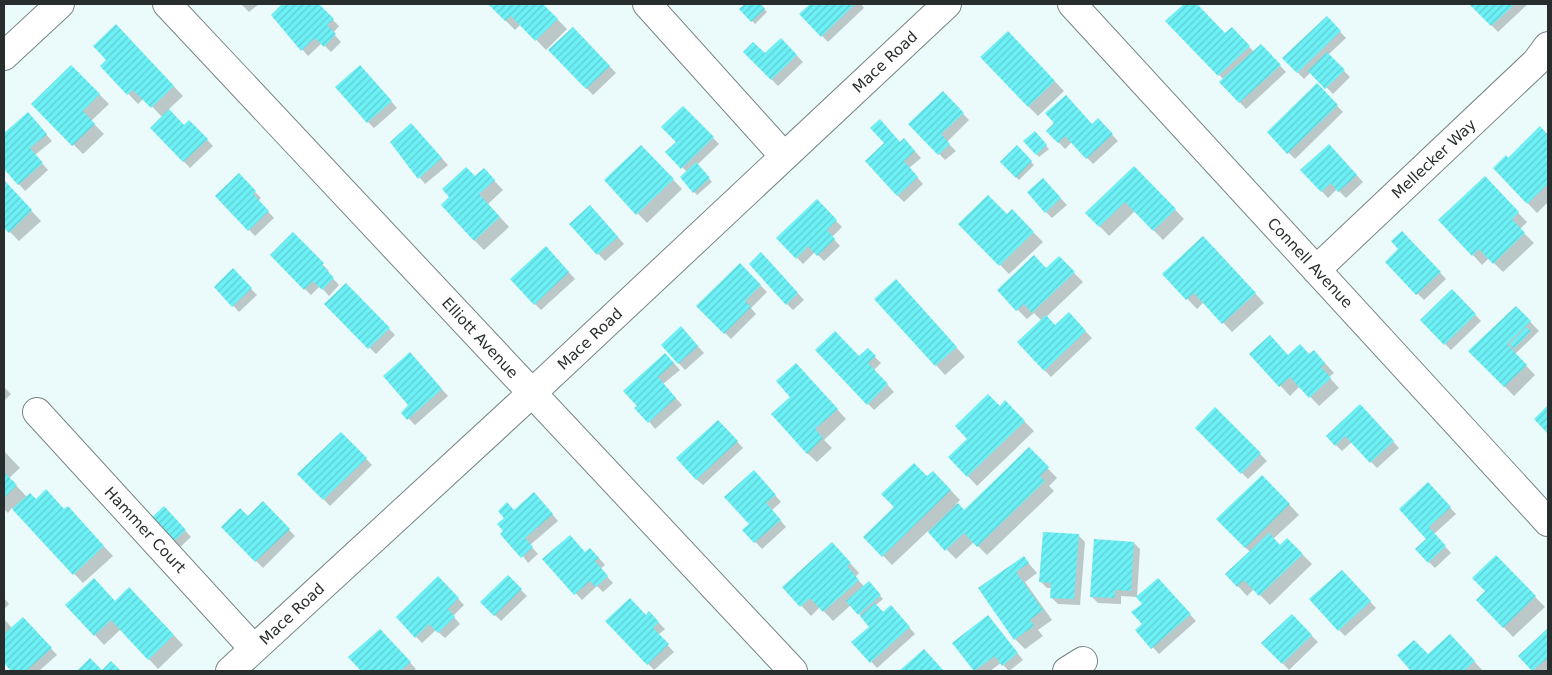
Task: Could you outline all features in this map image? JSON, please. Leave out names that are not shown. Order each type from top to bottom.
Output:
[{"type":"street","points":[[4,56],[60,4]]},
{"type":"street","name":"Elliott Avenue","points":[[168,4],[793,671]]},
{"type":"street","points":[[647,4],[784,156]]},
{"type":"street","name":"Mace Road","points":[[230,671],[532,394],[947,4]]},
{"type":"street","name":"Connell Avenue","points":[[1072,4],[1548,522]]},
{"type":"street","name":"Mellecker Way","points":[[1316,270],[1536,62],[1548,46]]},
{"type":"street","name":"Hammer Court","points":[[37,412],[254,649]]},
{"type":"building","points":[[282,4],[319,4],[334,19],[327,25],[336,34],[324,47],[315,38],[301,51],[271,15]]},
{"type":"building","points":[[488,4],[543,4],[558,19],[535,41],[511,16],[505,21]]},
{"type":"building","points":[[745,4],[761,4],[765,9],[751,22],[739,9]]},
{"type":"building","points":[[810,4],[855,4],[821,37],[799,14]]},
{"type":"building","points":[[1184,4],[1197,4],[1225,33],[1232,27],[1250,46],[1218,76],[1165,21]]},
{"type":"building","points":[[1469,4],[1515,4],[1491,26]]},
{"type":"building","points":[[1327,16],[1341,31],[1297,73],[1282,58]]},
{"type":"building","points":[[116,24],[174,86],[151,108],[133,90],[127,95],[100,66],[106,60],[93,46]]},
{"type":"building","points":[[573,27],[610,66],[586,89],[548,50]]},
{"type":"building","points":[[1008,31],[1055,81],[1028,107],[980,57]]},
{"type":"building","points":[[781,38],[797,55],[771,80],[743,52],[753,42],[765,53]]},
{"type":"building","points":[[1261,44],[1281,65],[1239,103],[1219,82]]},
{"type":"building","points":[[1327,52],[1345,70],[1325,89],[1308,71]]},
{"type":"building","points":[[71,65],[100,94],[83,111],[95,124],[72,146],[31,104]]},
{"type":"building","points":[[360,65],[392,101],[367,123],[335,87]]},
{"type":"building","points":[[1317,83],[1338,105],[1287,154],[1267,132]]},
{"type":"building","points":[[943,91],[964,113],[941,134],[950,144],[938,155],[908,124]]},
{"type":"building","points":[[1066,95],[1092,124],[1098,118],[1113,134],[1086,159],[1065,136],[1058,143],[1046,131],[1054,123],[1045,113]]},
{"type":"building","points":[[683,106],[714,137],[681,169],[665,152],[676,142],[661,127]]},
{"type":"building","points":[[169,109],[184,125],[189,120],[208,139],[183,162],[150,128]]},
{"type":"building","points":[[28,112],[47,134],[30,148],[43,163],[18,185],[4,169],[4,133]]},
{"type":"building","points":[[880,119],[900,142],[904,138],[915,151],[904,161],[918,177],[897,196],[865,161],[884,143],[870,128]]},
{"type":"building","points":[[411,123],[442,158],[418,179],[390,142]]},
{"type":"building","points":[[1540,126],[1548,135],[1548,184],[1527,204],[1493,168],[1506,155],[1508,158]]},
{"type":"building","points":[[1035,131],[1047,145],[1036,155],[1023,141]]},
{"type":"building","points":[[1329,144],[1357,175],[1338,192],[1331,183],[1321,192],[1300,170]]},
{"type":"building","points":[[641,145],[674,179],[636,215],[604,180]]},
{"type":"building","points":[[1017,145],[1032,161],[1016,178],[1000,162]]},
{"type":"building","points":[[696,162],[710,178],[693,193],[680,177]]},
{"type":"building","points":[[1134,166],[1176,209],[1153,231],[1125,202],[1099,227],[1085,213]]},
{"type":"building","points":[[466,167],[475,176],[484,168],[495,180],[479,194],[500,217],[474,241],[441,205],[449,197],[442,189]]},
{"type":"building","points":[[239,173],[256,191],[253,194],[269,211],[248,231],[215,196]]},
{"type":"building","points":[[1485,176],[1519,212],[1512,219],[1525,233],[1493,264],[1479,249],[1472,256],[1438,220]]},
{"type":"building","points":[[1043,178],[1061,198],[1045,213],[1027,192]]},
{"type":"building","points":[[4,180],[32,210],[9,233],[4,228]]},
{"type":"building","points":[[988,195],[1007,214],[1012,209],[1034,232],[999,266],[958,224]]},
{"type":"building","points":[[817,199],[837,220],[827,230],[835,239],[817,256],[808,246],[796,259],[776,238]]},
{"type":"building","points":[[590,205],[618,237],[597,255],[569,224]]},
{"type":"building","points":[[1402,231],[1441,272],[1416,295],[1385,262],[1398,249],[1391,241]]},
{"type":"building","points":[[293,232],[324,263],[322,265],[334,278],[322,290],[313,281],[304,290],[270,255]]},
{"type":"building","points":[[1203,236],[1256,293],[1222,324],[1194,293],[1186,300],[1162,274]]},
{"type":"building","points":[[546,246],[569,272],[534,305],[510,279]]},
{"type":"building","points":[[761,252],[798,293],[786,305],[749,264]]},
{"type":"building","points":[[1034,255],[1046,268],[1059,256],[1075,272],[1032,313],[1024,304],[1016,311],[997,290]]},
{"type":"building","points":[[740,263],[761,285],[745,301],[751,307],[724,334],[696,306]]},
{"type":"building","points":[[233,268],[252,288],[232,307],[214,287]]},
{"type":"building","points":[[896,279],[957,347],[935,366],[874,299]]},
{"type":"building","points":[[346,283],[390,328],[368,349],[324,304]]},
{"type":"building","points":[[1452,289],[1476,314],[1444,345],[1420,320]]},
{"type":"building","points":[[1516,306],[1531,321],[1507,344],[1527,365],[1504,387],[1468,351]]},
{"type":"building","points":[[1069,312],[1086,331],[1044,371],[1017,342],[1046,315],[1055,325]]},
{"type":"building","points":[[681,326],[698,346],[678,364],[661,345]]},
{"type":"building","points":[[1526,327],[1531,331],[1514,349],[1510,344]]},
{"type":"building","points":[[835,331],[859,356],[868,348],[876,356],[868,363],[888,384],[867,405],[815,350]]},
{"type":"building","points":[[1270,335],[1288,355],[1300,344],[1309,354],[1314,350],[1325,363],[1321,367],[1331,378],[1309,398],[1290,377],[1279,387],[1249,354]]},
{"type":"building","points":[[410,352],[442,389],[407,420],[401,413],[408,405],[383,376]]},
{"type":"building","points":[[665,353],[674,363],[658,377],[676,398],[648,423],[634,408],[637,406],[623,391]]},
{"type":"building","points":[[796,363],[838,409],[815,429],[823,438],[807,454],[771,414],[790,397],[776,381]]},
{"type":"building","points":[[988,394],[1000,406],[1005,400],[1025,421],[967,477],[948,457],[967,439],[955,426]]},
{"type":"building","points":[[1360,404],[1394,441],[1370,463],[1345,436],[1335,446],[1326,436]]},
{"type":"building","points":[[1548,405],[1548,434],[1534,419]]},
{"type":"building","points":[[1215,407],[1261,453],[1241,474],[1195,428]]},
{"type":"building","points":[[718,420],[738,441],[696,480],[676,458]]},
{"type":"building","points":[[341,432],[367,458],[323,500],[297,474]]},
{"type":"building","points":[[1029,447],[1049,467],[1040,476],[1045,481],[977,547],[964,533],[945,551],[928,532],[958,503],[964,510]]},
{"type":"building","points":[[914,463],[927,476],[933,471],[951,490],[882,557],[863,537],[894,507],[881,494]]},
{"type":"building","points":[[754,470],[776,495],[766,503],[781,520],[754,543],[742,530],[749,524],[724,497]]},
{"type":"building","points":[[4,472],[17,485],[4,498]]},
{"type":"building","points":[[1262,475],[1290,504],[1245,548],[1216,519]]},
{"type":"building","points":[[1428,482],[1451,507],[1429,527],[1446,546],[1428,563],[1415,549],[1426,539],[1399,509]]},
{"type":"building","points":[[46,489],[64,509],[68,506],[104,546],[73,575],[12,509],[30,493],[36,499]]},
{"type":"building","points":[[534,492],[553,514],[525,538],[533,547],[521,558],[500,534],[503,531],[497,524],[504,518],[498,511],[507,502],[514,510]]},
{"type":"building","points":[[263,501],[290,529],[255,562],[221,527],[240,508],[248,516]]},
{"type":"building","points":[[164,506],[186,530],[169,546],[147,522]]},
{"type":"building","points":[[1043,532],[1079,534],[1074,599],[1050,598],[1051,583],[1039,582]]},
{"type":"building","points":[[1269,533],[1280,545],[1287,538],[1303,554],[1259,596],[1244,580],[1237,587],[1225,574]]},
{"type":"building","points":[[570,535],[585,552],[590,548],[599,558],[595,561],[608,576],[596,587],[590,581],[574,595],[542,559]]},
{"type":"building","points":[[1094,539],[1134,542],[1131,591],[1115,590],[1115,598],[1090,597]]},
{"type":"building","points":[[832,542],[851,563],[847,566],[859,580],[823,612],[810,598],[800,607],[782,587]]},
{"type":"building","points":[[1496,555],[1536,596],[1503,628],[1476,600],[1485,591],[1472,578]]},
{"type":"building","points":[[1024,556],[1029,563],[1016,572],[1043,610],[1030,620],[1034,626],[1014,640],[978,588]]},
{"type":"building","points":[[1342,570],[1371,601],[1338,631],[1309,599]]},
{"type":"building","points":[[508,575],[522,589],[494,616],[480,602]]},
{"type":"building","points":[[438,576],[459,598],[448,609],[455,617],[438,633],[429,624],[415,638],[396,617]]},
{"type":"building","points":[[94,578],[115,601],[129,587],[174,635],[148,660],[111,620],[94,636],[65,605]]},
{"type":"building","points":[[1158,578],[1191,614],[1151,649],[1135,630],[1142,624],[1131,612],[1142,604],[1136,597]]},
{"type":"building","points":[[869,581],[881,595],[858,615],[846,601]]},
{"type":"building","points":[[630,598],[646,615],[649,611],[659,622],[653,628],[669,644],[647,665],[605,621]]},
{"type":"building","points":[[875,603],[883,612],[891,605],[910,627],[870,663],[851,642],[869,627],[860,616]]},
{"type":"building","points":[[1292,614],[1312,635],[1282,664],[1261,643]]},
{"type":"building","points":[[988,615],[1018,653],[1002,666],[995,656],[974,671],[952,643]]},
{"type":"building","points":[[23,617],[52,648],[26,671],[11,671],[4,663],[4,634]]},
{"type":"building","points":[[1548,628],[1548,658],[1532,671],[1518,656]]},
{"type":"building","points":[[380,629],[411,662],[400,671],[361,671],[348,657]]},
{"type":"building","points":[[1450,634],[1475,661],[1464,671],[1411,671],[1397,655],[1414,640],[1428,654]]},
{"type":"building","points":[[924,649],[944,671],[899,671]]},
{"type":"building","points":[[90,658],[102,670],[111,661],[121,671],[77,671]]}]
